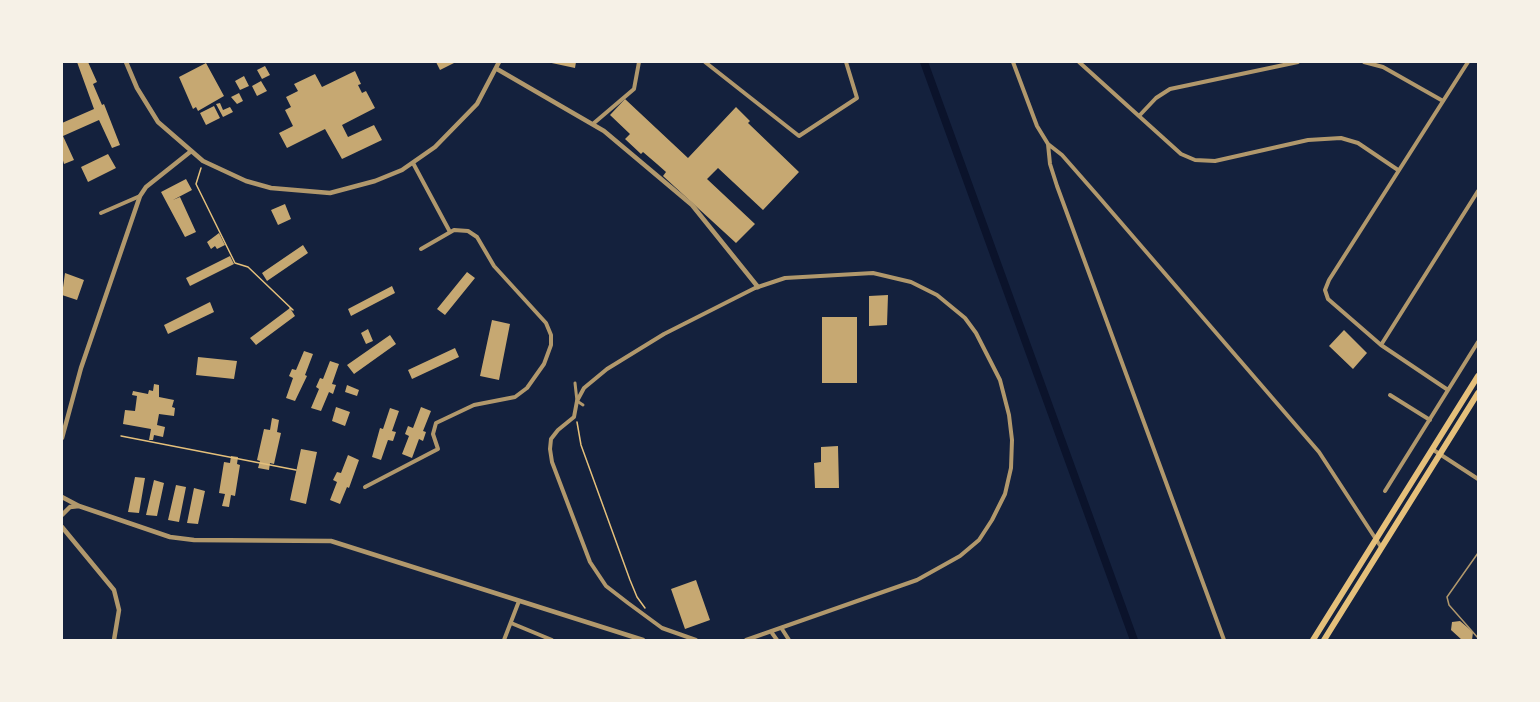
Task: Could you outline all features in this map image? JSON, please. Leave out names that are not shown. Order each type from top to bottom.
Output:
[{"type":"main road","points":[[1313,640],[1479,376]]},
{"type":"main road","points":[[1324,640],[1479,393]]},
{"type":"street","points":[[126,62],[137,88],[158,122],[203,161],[246,181],[271,188],[330,193],[375,182],[413,163],[457,127],[477,104],[500,62]]},
{"type":"street","points":[[594,123],[634,89],[639,62]]},
{"type":"street","points":[[705,62],[799,136],[858,98],[846,62]]},
{"type":"street","points":[[1013,62],[1037,126],[1048,144],[1062,155],[1319,452],[1375,540],[1383,548]]},
{"type":"street","points":[[1080,62],[1180,154],[1195,160],[1215,161],[1308,141],[1341,138],[1358,143],[1398,170]]},
{"type":"street","points":[[1139,116],[1156,98],[1170,90],[1298,62]]},
{"type":"street","points":[[1364,62],[1383,67],[1443,101]]},
{"type":"street","points":[[1448,390],[1382,345],[1328,299],[1325,290],[1398,170],[1468,62]]},
{"type":"street","points":[[497,69],[594,123],[692,205],[758,287]]},
{"type":"street","points":[[1048,144],[1050,164],[1057,186],[1224,640]]},
{"type":"street","points":[[62,438],[64,421],[69,412],[140,196],[146,187],[190,152]]},
{"type":"street","points":[[413,163],[450,232]]},
{"type":"street","points":[[1382,345],[1479,191]]},
{"type":"street","points":[[101,213],[140,196]]},
{"type":"street","points":[[365,487],[438,449],[433,434],[436,423],[474,405],[515,397],[527,388],[549,351],[551,335],[546,323],[494,266],[477,237],[468,231],[454,230],[421,249]]},
{"type":"street","points":[[577,401],[592,381],[659,337],[758,287],[785,278],[873,273],[911,282],[937,295],[965,318],[976,333],[1000,380],[1012,440],[1011,468],[1005,494],[983,535],[963,553],[917,580],[772,633],[746,640]]},
{"type":"street","points":[[1385,490],[1479,342]]},
{"type":"street","points":[[575,383],[577,401],[574,417],[551,439],[550,449],[552,462],[590,562],[606,586],[628,603],[662,628],[696,640]]},
{"type":"street","points":[[1390,395],[1430,420]]},
{"type":"street","points":[[577,401],[583,405]]},
{"type":"street","points":[[62,414],[69,412]]},
{"type":"street","points":[[1432,449],[1479,479]]},
{"type":"street","points":[[62,497],[79,506],[170,537],[194,540],[331,541],[642,640]]},
{"type":"street","points":[[62,515],[70,507],[79,506]]},
{"type":"street","points":[[62,527],[114,590],[119,610],[114,640]]},
{"type":"street","points":[[504,640],[519,601]]},
{"type":"street","points":[[511,623],[552,640]]},
{"type":"street","points":[[782,629],[789,640]]},
{"type":"street","points":[[772,633],[777,640]]},
{"type":"lane","points":[[1479,553],[1447,597],[1449,605],[1479,638]]},
{"type":"path","points":[[203,161],[196,184],[235,263],[248,267],[293,310],[290,309]]},
{"type":"path","points":[[583,405],[577,423],[581,445],[636,597],[651,614]]},
{"type":"path","points":[[121,436],[297,470]]},
{"type":"building","points":[[77,62],[88,62],[97,82],[93,84],[102,105],[104,104],[120,145],[112,148],[99,120],[63,136],[74,160],[64,164],[62,123],[94,109]]},
{"type":"building","points":[[436,62],[456,62],[440,70]]},
{"type":"building","points":[[547,62],[576,62],[575,68]]},
{"type":"building","points":[[206,63],[224,96],[198,111],[196,107],[193,109],[179,77]]},
{"type":"building","points":[[265,66],[270,75],[262,79],[257,70]]},
{"type":"building","points":[[355,71],[362,93],[366,91],[375,108],[342,125],[348,137],[374,125],[382,140],[342,159],[325,129],[287,148],[279,133],[293,126],[285,110],[291,107],[286,97],[298,91],[294,84],[315,74],[322,87]]},
{"type":"building","points":[[244,76],[249,86],[240,90],[235,81]]},
{"type":"building","points":[[261,81],[267,91],[257,96],[252,86]]},
{"type":"building","points":[[239,93],[243,101],[237,104],[231,97]]},
{"type":"building","points":[[625,99],[688,158],[736,107],[750,121],[748,123],[799,172],[763,210],[718,168],[707,179],[755,224],[736,243],[663,176],[666,172],[625,139],[630,134],[610,115]]},
{"type":"building","points":[[220,103],[223,110],[230,107],[233,112],[223,117],[216,104]]},
{"type":"building","points":[[214,106],[220,118],[206,125],[200,113]]},
{"type":"building","points":[[108,154],[116,168],[88,182],[81,167]]},
{"type":"building","points":[[186,179],[192,190],[173,200],[180,197],[196,232],[185,237],[161,192]]},
{"type":"building","points":[[285,204],[291,219],[278,225],[271,210]]},
{"type":"building","points":[[219,233],[225,245],[211,249],[207,242]]},
{"type":"building","points":[[303,245],[308,253],[267,281],[262,273]]},
{"type":"building","points":[[230,256],[234,264],[190,286],[186,278]]},
{"type":"building","points":[[467,272],[475,278],[445,315],[437,309]]},
{"type":"building","points":[[65,273],[84,280],[77,300],[62,295]]},
{"type":"building","points":[[392,286],[395,293],[351,316],[348,309]]},
{"type":"building","points":[[888,295],[887,325],[869,326],[869,296]]},
{"type":"building","points":[[210,302],[214,312],[168,334],[164,325]]},
{"type":"building","points":[[290,308],[295,316],[256,345],[250,338]]},
{"type":"building","points":[[822,317],[857,317],[857,383],[822,383]]},
{"type":"building","points":[[492,320],[510,324],[499,380],[480,376]]},
{"type":"building","points":[[368,329],[373,341],[366,344],[361,333]]},
{"type":"building","points":[[1344,330],[1367,353],[1353,369],[1329,346]]},
{"type":"building","points":[[390,335],[396,344],[354,374],[347,365]]},
{"type":"building","points":[[455,348],[459,357],[412,379],[408,370]]},
{"type":"building","points":[[304,351],[313,354],[305,375],[307,376],[295,401],[286,398],[293,378],[289,376],[292,369],[296,370]]},
{"type":"building","points":[[198,357],[237,361],[234,379],[196,375]]},
{"type":"building","points":[[330,361],[339,364],[332,384],[336,385],[333,394],[329,392],[321,411],[311,408],[319,389],[316,387],[320,378],[323,379]]},
{"type":"building","points":[[154,384],[159,385],[159,397],[174,400],[172,407],[175,408],[174,416],[159,414],[157,425],[165,427],[163,437],[154,435],[153,440],[149,440],[151,429],[123,424],[125,410],[135,411],[137,396],[132,395],[133,391],[148,394],[149,390],[153,391]]},
{"type":"building","points":[[347,385],[359,390],[357,396],[345,392]]},
{"type":"building","points":[[336,407],[350,412],[345,426],[332,421]]},
{"type":"building","points":[[421,407],[431,411],[423,431],[426,432],[423,441],[419,439],[412,458],[402,454],[409,436],[405,434],[408,426],[413,428]]},
{"type":"building","points":[[390,408],[399,411],[392,431],[396,432],[393,441],[388,440],[381,460],[372,457],[380,428],[383,429]]},
{"type":"building","points":[[272,418],[279,420],[277,432],[281,433],[274,464],[270,463],[269,470],[258,468],[260,461],[257,460],[264,429],[270,430]]},
{"type":"building","points":[[838,446],[839,488],[815,488],[814,463],[821,462],[821,447]]},
{"type":"building","points":[[301,449],[317,452],[306,504],[290,500]]},
{"type":"building","points":[[348,455],[359,460],[349,488],[347,487],[340,504],[330,500],[337,482],[333,480],[337,472],[341,473]]},
{"type":"building","points":[[231,456],[238,457],[237,464],[240,465],[235,496],[231,495],[229,507],[222,506],[225,494],[219,493],[224,462],[230,463]]},
{"type":"building","points":[[135,477],[145,478],[139,513],[128,512]]},
{"type":"building","points":[[154,480],[164,483],[157,516],[146,515]]},
{"type":"building","points":[[176,485],[186,487],[179,522],[168,520]]},
{"type":"building","points":[[194,488],[205,491],[198,524],[187,523]]},
{"type":"building","points":[[696,580],[710,620],[685,629],[671,589]]},
{"type":"building","points":[[1460,621],[1473,632],[1472,640],[1462,640],[1451,630],[1452,622]]},
{"type":"waterway","points":[[924,62],[1134,640]]}]
